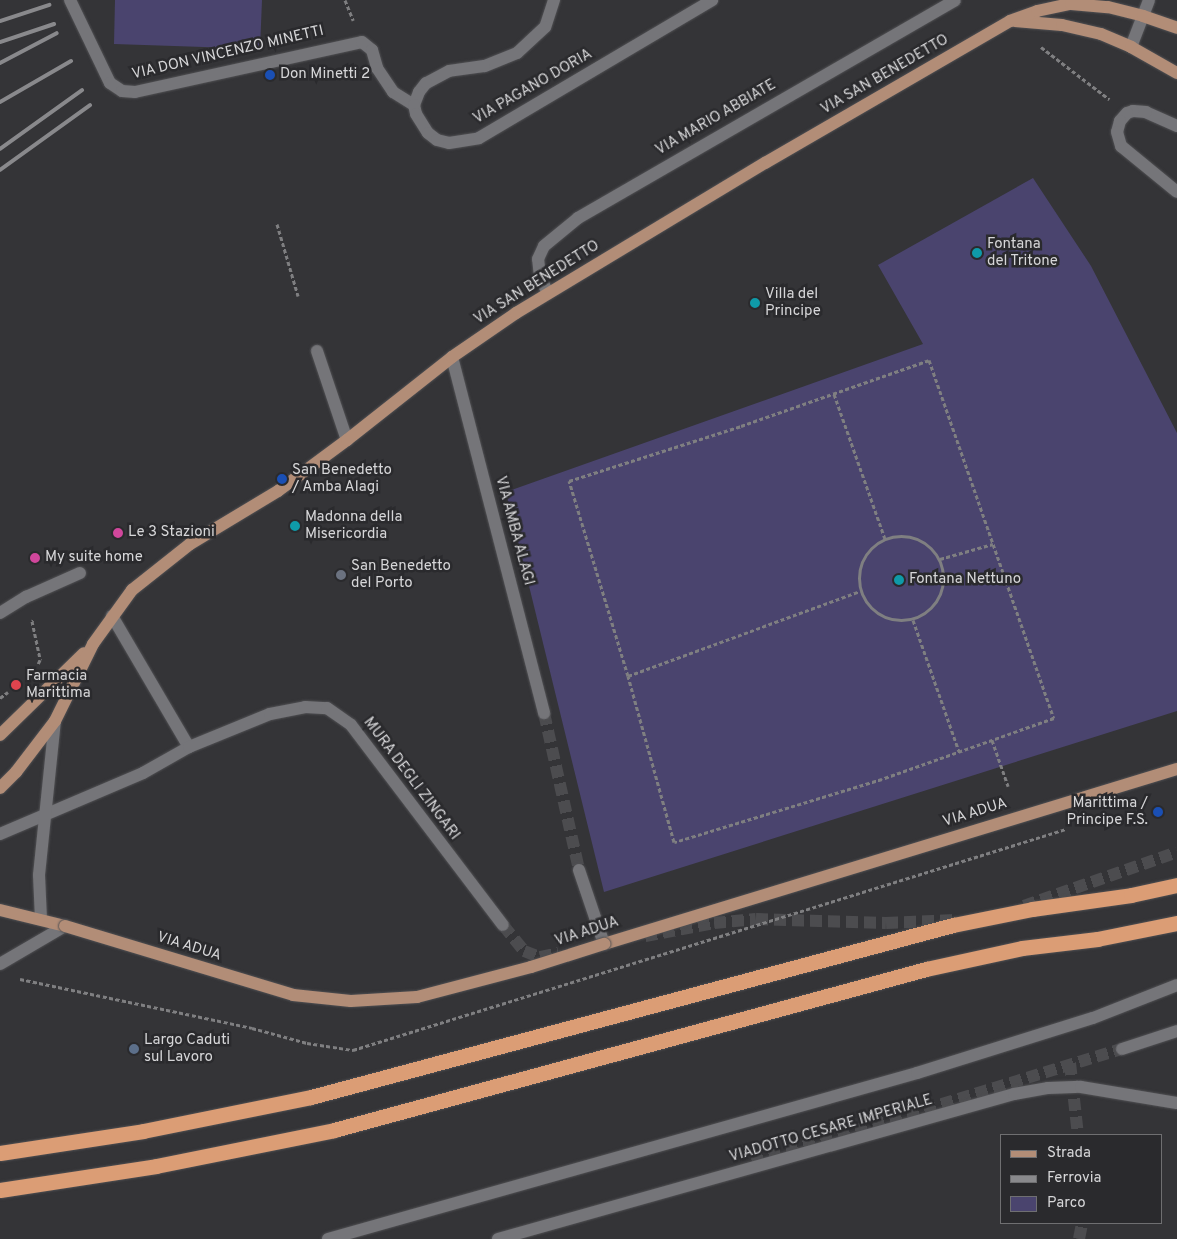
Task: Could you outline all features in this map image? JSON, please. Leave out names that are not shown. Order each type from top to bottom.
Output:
[{"type":"highway","points":[[0,1153],[143,1131],[311,1097],[944,927],[1032,909],[1131,896],[1177,885]]},
{"type":"highway","points":[[0,1190],[156,1166],[334,1130],[926,969],[1022,948],[1097,938],[1177,923]]},
{"type":"main road","name":"VIA SAN BENEDETTO","points":[[0,788],[16,772],[55,721],[93,644],[132,590],[152,572],[190,544],[278,491],[347,440],[452,357],[548,294],[765,163],[1010,21],[1036,11],[1071,4],[1108,7],[1143,16],[1177,28]]},
{"type":"main road","points":[[1010,21],[1062,25],[1101,34],[1131,48],[1177,74]]},
{"type":"main road","name":"VIA SAN BENEDETTO","points":[[0,735],[93,644]]},
{"type":"main road","name":"VIA ADUA","points":[[0,910],[41,919],[293,995],[351,1001],[416,997],[531,967],[1177,768]]},
{"type":"street","name":"VIA DON VINCENZO MINETTI","points":[[70,0],[110,83],[122,91],[135,92],[362,42],[372,50],[376,68],[393,92],[414,105]]},
{"type":"street","points":[[414,105],[419,92],[436,76],[448,71],[484,66],[517,53],[545,27],[554,0]]},
{"type":"street","name":"VIA PAGANO DORIA","points":[[414,105],[421,123],[428,133],[437,140],[455,142],[479,138],[712,0]]},
{"type":"street","name":"VIA MARIO ABBIATE","points":[[548,294],[540,277],[538,259],[544,246],[578,218],[955,0]]},
{"type":"street","points":[[1131,48],[1150,0]]},
{"type":"street","points":[[1177,126],[1146,112],[1133,111],[1127,113],[1120,121],[1117,132],[1121,146],[1177,192]]},
{"type":"street","points":[[317,351],[347,440]]},
{"type":"street","name":"VIA AMBA ALAGI","points":[[452,357],[544,713]]},
{"type":"street","points":[[0,613],[26,597],[80,574]]},
{"type":"street","points":[[112,616],[189,747]]},
{"type":"street","name":"MURA DEGLI ZINGARI","points":[[0,834],[143,773],[189,747],[270,714],[304,707],[327,708],[351,725],[503,925]]},
{"type":"street","points":[[41,919],[39,875],[55,721]]},
{"type":"street","points":[[579,870],[604,944]]},
{"type":"street","points":[[0,964],[65,926]]},
{"type":"street","points":[[328,1239],[917,1073],[1093,1018],[1177,985]]},
{"type":"street","points":[[1122,1048],[1177,1031]]},
{"type":"street","name":"VIADOTTO CESARE IMPERIALE","points":[[498,1239],[1014,1094],[1048,1088],[1082,1087],[1177,1103]]},
{"type":"path","points":[[1010,21],[1127,113]]},
{"type":"path","points":[[277,224],[298,296]]},
{"type":"path","points":[[929,360],[1054,718],[882,779],[674,842],[628,676],[569,481],[834,394],[929,360]]},
{"type":"path","points":[[834,394],[884,539]]},
{"type":"path","points":[[906,535],[926,543],[940,559],[944,584],[934,606],[913,620],[891,620],[872,610],[860,591],[859,570],[868,551],[884,539],[906,535]]},
{"type":"path","points":[[940,559],[994,544]]},
{"type":"path","points":[[628,676],[860,591]]},
{"type":"path","points":[[913,620],[959,752]]},
{"type":"path","points":[[992,740],[1008,786]]},
{"type":"green space","points":[[115,0],[262,0],[260,49],[114,44]]},
{"type":"green space","points":[[1033,178],[1091,266],[1177,433],[1177,711],[604,892],[506,492],[923,344],[878,265]]},
{"type":"tunnel","points":[[544,713],[579,870]]},
{"type":"tunnel","points":[[1024,906],[1177,852]]},
{"type":"tunnel","points":[[645,936],[714,923],[756,919],[886,923],[956,920]]},
{"type":"tunnel","points":[[503,925],[524,951],[540,957],[559,953]]},
{"type":"tunnel","points":[[752,1162],[1122,1049]]},
{"type":"tunnel","points":[[1070,1063],[1078,1134]]},
{"type":"tunnel","points":[[1079,1239],[1082,1224]]},
{"type":"railway","points":[[0,21],[49,5]]},
{"type":"railway","points":[[0,42],[54,24]]},
{"type":"railway","points":[[0,63],[57,33]]},
{"type":"railway","points":[[0,102],[71,61]]},
{"type":"railway","points":[[0,149],[82,90]]},
{"type":"railway","points":[[0,170],[90,105]]},
{"type":"place","name":"Don Minetti 2","points":[[270,75]]},
{"type":"place","name":"Fontana del Tritone","points":[[977,253]]},
{"type":"place","name":"Villa del Principe","points":[[755,303]]},
{"type":"place","name":"San Benedetto / Amba Alagi","points":[[282,479]]},
{"type":"place","name":"Madonna della Misericordia","points":[[295,526]]},
{"type":"place","name":"Le 3 Stazioni","points":[[118,533]]},
{"type":"place","name":"My suite home","points":[[35,558]]},
{"type":"place","name":"San Benedetto del Porto","points":[[341,575]]},
{"type":"place","name":"Fontana Nettuno","points":[[899,580]]},
{"type":"place","name":"Farmacia Marittima","points":[[16,685]]},
{"type":"place","name":"Marittima / Principe F.S.","points":[[1158,812]]},
{"type":"place","name":"Largo Caduti sul Lavoro","points":[[134,1049]]}]
